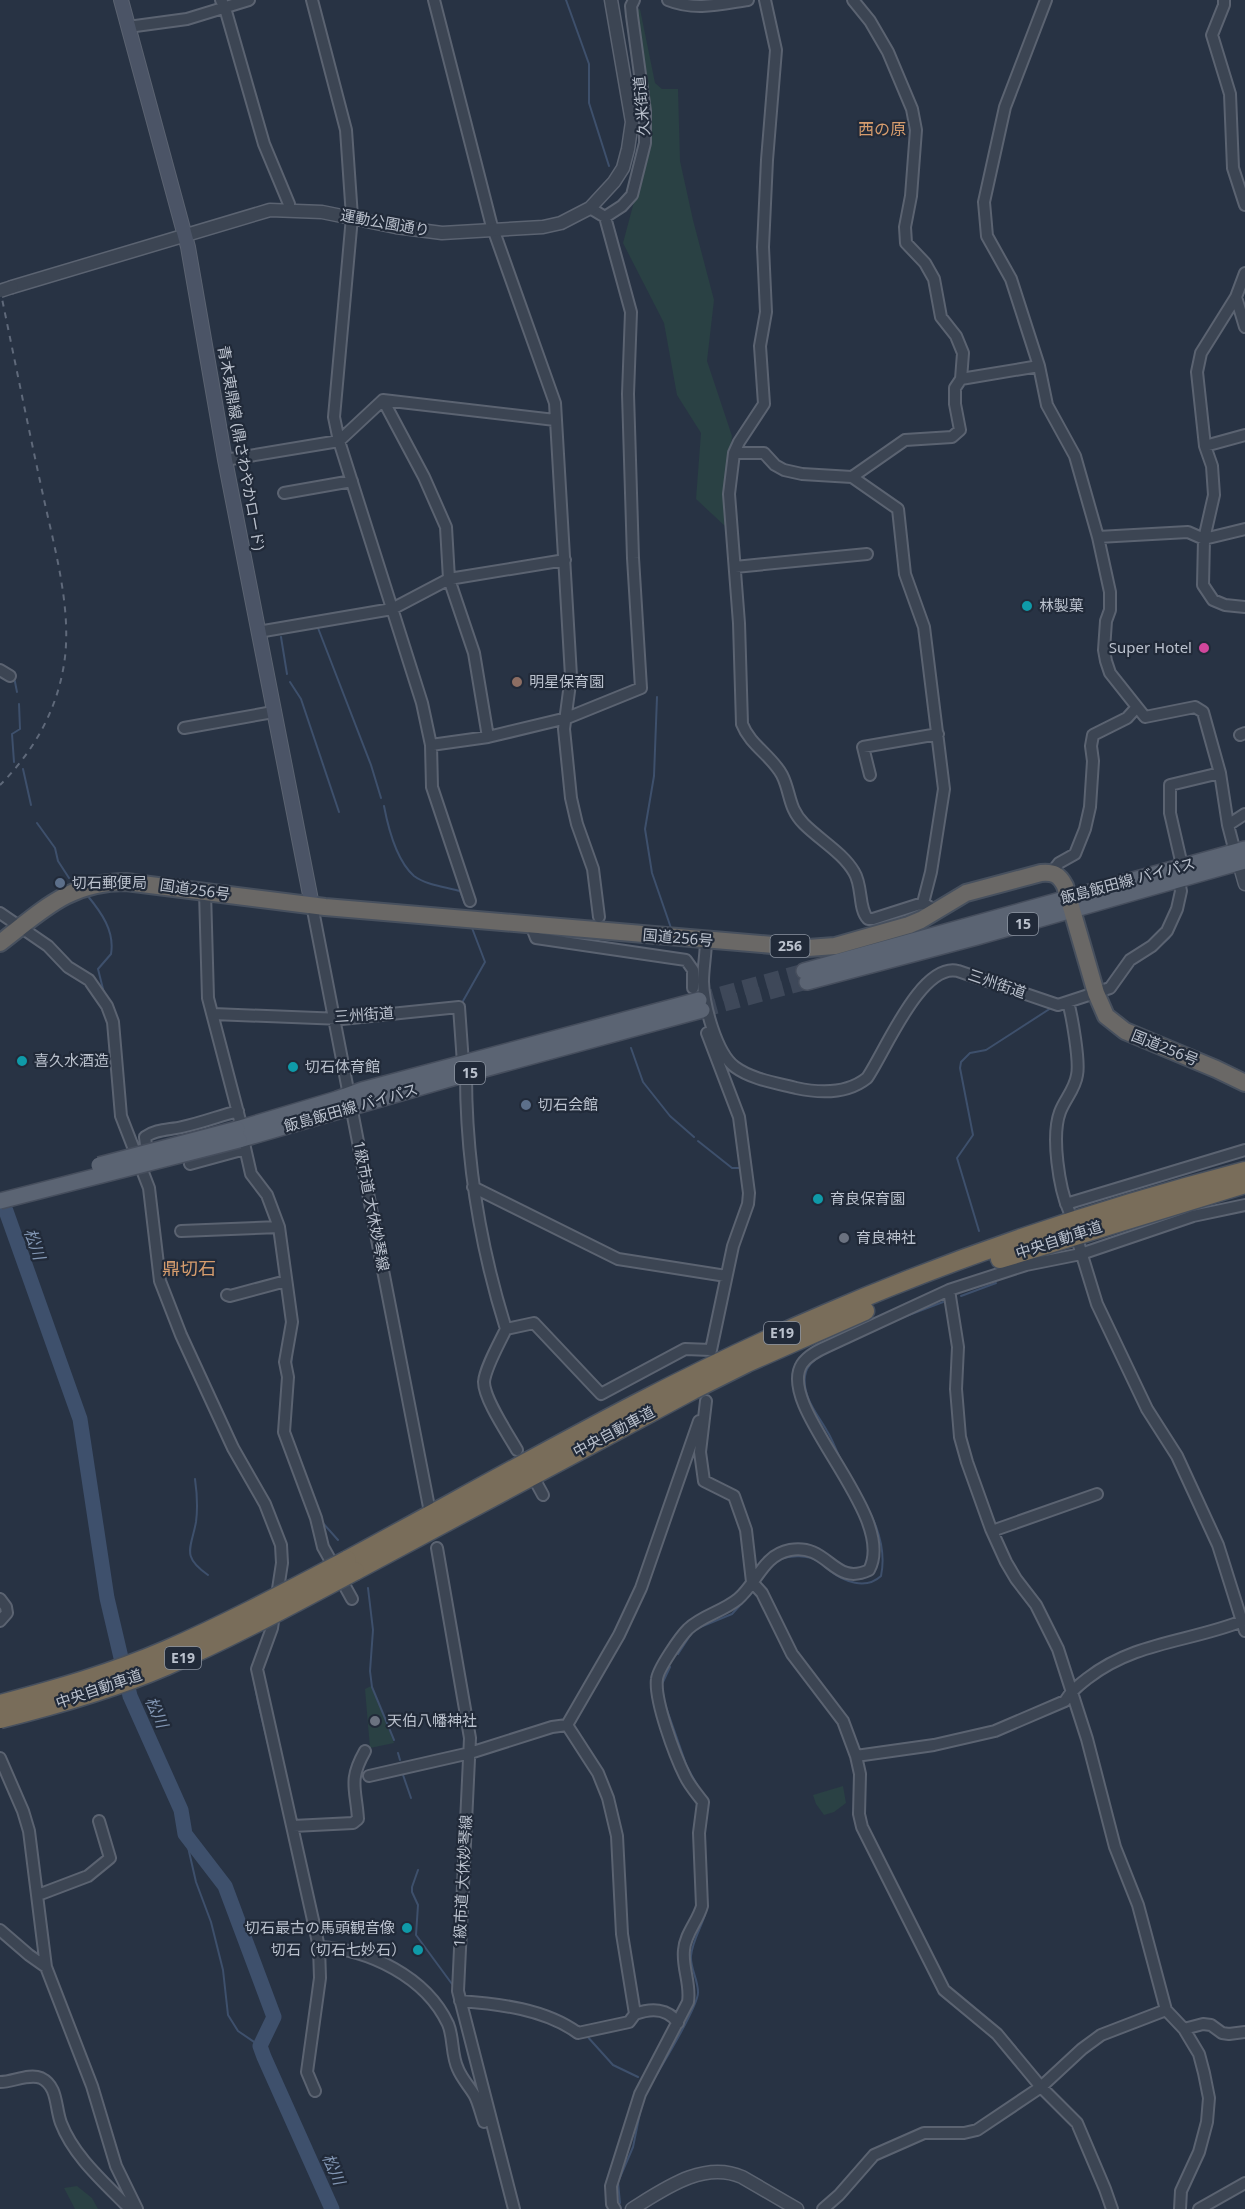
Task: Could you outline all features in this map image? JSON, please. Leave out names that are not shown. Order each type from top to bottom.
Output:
[{"type":"highway","name":"国道256号","points":[[0,943],[60,897],[73,891],[98,883],[136,883],[312,905],[808,948],[835,946],[909,926],[929,907],[966,893],[1052,872],[1063,881],[1096,993],[1106,1016],[1125,1031],[1245,1083]]},
{"type":"highway","name":"中央自動車道","points":[[0,1719],[103,1690],[165,1666],[247,1628],[351,1566],[633,1406],[741,1352],[825,1314],[907,1280],[1032,1234],[1245,1171]]},
{"type":"highway","name":"中央自動車道","points":[[0,1704],[96,1677],[164,1651],[246,1614],[351,1566],[747,1363],[830,1325],[1001,1258],[1245,1184]]},
{"type":"main road","name":"青木東鼎線 (鼎さわやかロード)","points":[[121,0],[186,235],[225,460],[312,905]]},
{"type":"main road","name":"飯島飯田線 バイパス","points":[[1070,904],[1179,881],[1241,856]]},
{"type":"main road","name":"飯島飯田線 バイパス","points":[[805,976],[1241,856]]},
{"type":"main road","name":"飯島飯田線 バイパス","points":[[0,1201],[241,1137],[350,1101],[699,1004]]},
{"type":"main road","name":"飯島飯田線 バイパス","points":[[0,1191],[241,1137]]},
{"type":"street","points":[[128,27],[187,19],[223,4],[249,0]]},
{"type":"street","points":[[312,0],[346,130],[352,217],[334,417],[339,441],[422,703],[431,745],[432,787],[471,901]]},
{"type":"street","points":[[434,0],[494,230],[555,404],[572,676],[564,729],[571,798],[577,824],[593,869],[599,917]]},
{"type":"street","name":"運動公園通り","points":[[6,289],[270,210],[322,212],[396,227],[442,233],[543,227],[561,223],[590,208],[606,194],[623,168],[631,136],[632,122],[610,0]]},
{"type":"street","name":"久米街道","points":[[604,217],[622,206],[632,195],[645,143],[646,127],[631,6],[634,0]]},
{"type":"street","points":[[668,0],[702,7],[748,0]]},
{"type":"street","points":[[734,453],[765,453],[775,465],[784,470],[852,477],[898,509],[905,574],[924,627],[944,789],[931,872],[929,907],[868,919],[862,912],[862,894],[855,873],[793,810],[782,774],[745,733],[742,724],[739,623],[729,494],[734,453],[764,404],[760,346],[766,312],[763,247],[776,50],[765,0]]},
{"type":"street","points":[[852,477],[905,440],[952,436],[960,430],[955,404],[955,388],[961,379],[963,353],[956,336],[941,317],[934,279],[925,263],[906,243],[905,227],[911,196],[916,130],[912,109],[888,52],[870,21],[853,0]]},
{"type":"street","points":[[1046,0],[1005,107],[984,202],[987,236],[1011,279],[1039,366],[1047,405],[1075,456],[1098,537],[1110,592],[1110,610],[1106,621],[1104,650],[1110,672],[1145,717],[1195,707],[1203,712],[1220,773],[1228,825],[1241,856],[1245,884]]},
{"type":"street","points":[[1224,0],[1212,36],[1230,94],[1233,168],[1244,202]]},
{"type":"street","points":[[223,4],[264,144],[289,204]]},
{"type":"street","points":[[1232,117],[1245,117]]},
{"type":"street","points":[[431,745],[488,737],[567,718],[641,688],[633,558],[628,394],[631,312],[604,217],[590,208]]},
{"type":"street","points":[[1245,273],[1236,297],[1201,353],[1197,372],[1205,446],[1212,466],[1214,495],[1204,539],[1203,585],[1213,600],[1225,605],[1245,607]]},
{"type":"street","points":[[1236,297],[1245,327]]},
{"type":"street","points":[[961,379],[1039,366]]},
{"type":"street","points":[[225,460],[339,441],[383,400],[555,420]]},
{"type":"street","points":[[383,400],[424,477],[446,527],[449,579],[474,653],[488,737]]},
{"type":"street","points":[[1205,446],[1245,435]]},
{"type":"street","points":[[284,494],[352,481]]},
{"type":"street","points":[[1098,537],[1188,532],[1204,539],[1245,529]]},
{"type":"street","points":[[735,567],[867,554]]},
{"type":"street","points":[[258,632],[392,609],[449,579],[565,560]]},
{"type":"street","points":[[1052,872],[1059,863],[1074,854],[1085,829],[1090,807],[1093,735],[1126,718],[1137,708]]},
{"type":"street","points":[[184,728],[273,712]]},
{"type":"street","points":[[870,775],[863,747],[938,734]]},
{"type":"street","points":[[1181,861],[1170,813],[1170,785],[1220,773]]},
{"type":"street","points":[[1228,825],[1245,814]]},
{"type":"street","points":[[1179,881],[1181,891],[1177,909],[1167,931],[1152,946],[1130,960],[1110,988],[1068,1002],[1074,1020],[1073,1035],[1078,1073],[1055,1129],[1058,1160],[1068,1207],[1245,1150]]},
{"type":"street","points":[[205,892],[207,980],[213,1014],[238,1111],[241,1137],[251,1174],[267,1195],[279,1227],[292,1322],[285,1362],[288,1377],[284,1432],[316,1518],[323,1547],[352,1599]]},
{"type":"street","name":"1級市道 大休妙琴線","points":[[312,905],[429,1507]]},
{"type":"street","points":[[0,913],[48,946],[69,967],[89,980],[107,1006],[113,1022],[121,1116],[149,1188],[160,1281],[232,1448],[265,1504],[281,1545],[282,1563],[272,1628],[257,1669],[319,1947],[320,1978],[307,2072],[315,2091]]},
{"type":"street","points":[[506,1329],[534,1323],[601,1394],[685,1349],[711,1350],[733,1246],[748,1204],[749,1193],[739,1117],[720,1063],[712,1049],[699,1004],[693,970],[686,960],[536,938],[531,925]]},
{"type":"street","name":"三州街道","points":[[706,940],[704,999],[724,1056],[732,1066],[740,1071],[772,1083],[813,1092],[829,1092],[861,1083],[871,1072],[919,993],[943,971],[950,969],[958,971],[1058,1005],[1068,1002]]},
{"type":"street","name":"三州街道","points":[[213,1014],[334,1018],[459,1007],[465,1069]]},
{"type":"street","points":[[465,1069],[468,1150],[472,1187],[496,1299],[506,1329],[484,1384],[488,1397],[517,1450]]},
{"type":"street","points":[[145,1176],[150,1172],[145,1137],[147,1135],[155,1131],[181,1127],[238,1111]]},
{"type":"street","points":[[190,1164],[241,1137]]},
{"type":"street","points":[[472,1187],[618,1259],[726,1275]]},
{"type":"street","points":[[615,2209],[612,2204],[611,2186],[640,2094],[688,2002],[690,1991],[683,1956],[684,1946],[702,1906],[699,1833],[703,1802],[685,1776],[666,1725],[656,1681],[659,1672],[686,1631],[703,1617],[728,1607],[743,1594],[770,1559],[790,1550],[815,1552],[824,1556],[840,1572],[848,1574],[869,1570],[875,1555],[867,1518],[808,1415],[797,1378],[802,1364],[812,1354],[949,1290],[1026,1265],[1081,1254],[1193,1216],[1245,1205]]},
{"type":"street","points":[[181,1232],[279,1227]]},
{"type":"street","points":[[856,1755],[934,1745],[995,1731],[1065,1701],[1071,1692],[1105,1665],[1142,1648],[1244,1624],[1230,1588],[1218,1545],[1177,1456],[1147,1409],[1097,1304],[1078,1242]]},
{"type":"street","points":[[227,1295],[286,1281]]},
{"type":"street","points":[[949,1290],[958,1347],[956,1389],[960,1437],[992,1531],[1011,1570],[1047,1624],[1058,1649],[1087,1739],[1115,1847],[1138,1905],[1166,2010],[1184,2029],[1199,2054],[1209,2098],[1207,2122],[1199,2152],[1181,2191],[1180,2209]]},
{"type":"street","points":[[567,1725],[619,1635],[641,1588],[706,1401],[700,1452],[704,1481],[734,1496],[746,1530],[752,1582],[762,1593],[792,1654],[840,1716],[856,1755],[860,1774],[859,1814],[862,1827],[944,1990],[997,2034],[1041,2087],[1077,2123],[1112,2209]]},
{"type":"street","points":[[537,1484],[543,1494]]},
{"type":"street","points":[[992,1531],[1097,1494]]},
{"type":"street","name":"1級市道 大休妙琴線","points":[[437,1548],[470,1738],[459,1960],[460,2001],[514,2209]]},
{"type":"street","points":[[0,1599],[7,1613],[0,1621]]},
{"type":"street","points":[[369,1776],[470,1753],[552,1727],[567,1725]]},
{"type":"street","points":[[460,2001],[499,2004],[556,2019],[578,2033],[629,2022],[635,2013],[621,1934],[617,1836],[608,1798],[598,1773],[567,1725]]},
{"type":"street","points":[[293,1826],[353,1823],[358,1819],[354,1785],[356,1768],[365,1751]]},
{"type":"street","points":[[0,1758],[30,1831],[46,1967],[92,2086],[116,2166],[137,2209]]},
{"type":"street","points":[[38,1895],[88,1876],[110,1858],[99,1821]]},
{"type":"street","points":[[0,1930],[46,1967]]},
{"type":"street","points":[[319,1947],[358,1953],[379,1962],[399,1972],[433,2000],[449,2026],[457,2067],[476,2098],[492,2143],[498,2152]]},
{"type":"street","points":[[635,2013],[654,2010],[664,2012],[674,2016],[678,2023]]},
{"type":"street","points":[[823,2209],[839,2195],[874,2155],[924,2133],[963,2133],[977,2130],[1041,2087],[1082,2049],[1101,2035],[1166,2010]]},
{"type":"street","points":[[1184,2029],[1203,2024],[1211,2025],[1229,2034],[1245,2032]]},
{"type":"street","points":[[0,2082],[32,2076],[46,2082],[54,2092],[61,2123],[78,2152],[97,2176],[130,2209]]},
{"type":"street","points":[[632,2209],[698,2174],[715,2171],[742,2177],[797,2209]]},
{"type":"street","points":[[1199,2209],[1245,2183]]},
{"type":"green space","points":[[640,9],[655,83],[662,89],[678,89],[680,161],[714,300],[707,361],[732,436],[726,489],[726,527],[696,499],[701,433],[677,395],[664,323],[623,243],[651,138],[648,95],[634,11]]},
{"type":"green space","points":[[371,1686],[394,1743],[370,1748],[365,1689]]},
{"type":"green space","points":[[843,1786],[846,1803],[834,1812],[824,1815],[813,1795]]},
{"type":"green space","points":[[77,2186],[92,2198],[98,2209],[75,2209],[64,2188]]},
{"type":"waterway","points":[[566,0],[589,64],[589,103],[609,166]]},
{"type":"waterway","points":[[318,628],[371,765],[381,798]]},
{"type":"waterway","points":[[281,637],[287,674]]},
{"type":"waterway","points":[[14,677],[17,692]]},
{"type":"waterway","points":[[290,682],[301,699],[339,812]]},
{"type":"waterway","points":[[657,697],[654,776],[645,829],[652,873],[671,928]]},
{"type":"waterway","points":[[14,762],[12,734],[20,729],[19,704]]},
{"type":"waterway","points":[[23,769],[31,805]]},
{"type":"waterway","points":[[384,806],[394,843],[408,870],[424,882],[460,891],[465,904]]},
{"type":"waterway","points":[[37,823],[55,848],[58,861],[69,878]]},
{"type":"waterway","points":[[87,895],[102,915],[111,937],[111,954],[98,969],[104,993]]},
{"type":"waterway","points":[[1183,907],[1185,898]]},
{"type":"waterway","points":[[1154,951],[1169,938],[1181,913]]},
{"type":"waterway","points":[[463,1001],[485,962],[472,928]]},
{"type":"waterway","points":[[979,1231],[957,1158],[973,1135],[960,1068],[961,1062],[970,1053],[986,1050],[1051,1008]]},
{"type":"waterway","points":[[631,1048],[643,1082],[670,1116],[694,1137]]},
{"type":"waterway","points":[[239,1097],[243,1111]]},
{"type":"waterway","points":[[698,1141],[732,1168],[741,1168]]},
{"type":"waterway","name":"松川","points":[[0,1200],[6,1211],[80,1419],[107,1598],[130,1696],[181,1810],[185,1834],[225,1886],[274,2017],[260,2046],[332,2209]]},
{"type":"waterway","points":[[961,1296],[996,1283]]},
{"type":"waterway","points":[[901,1318],[943,1302]]},
{"type":"waterway","points":[[780,1559],[799,1556],[814,1559],[841,1578],[855,1583],[869,1583],[881,1576],[883,1560],[881,1545],[872,1516],[806,1391],[805,1376],[809,1366],[833,1349]]},
{"type":"waterway","points":[[291,1366],[292,1354]]},
{"type":"waterway","points":[[195,1479],[197,1516],[190,1552],[194,1562],[208,1575]]},
{"type":"waterway","points":[[322,1522],[338,1540]]},
{"type":"waterway","points":[[368,1588],[373,1630],[370,1671],[372,1687],[394,1740]]},
{"type":"waterway","points":[[698,1628],[732,1614],[753,1591]]},
{"type":"waterway","points":[[678,1654],[693,1631]]},
{"type":"waterway","points":[[664,1702],[662,1684],[670,1667]]},
{"type":"waterway","points":[[252,1670],[268,1744]]},
{"type":"waterway","points":[[666,1707],[687,1767],[700,1790]]},
{"type":"waterway","points":[[398,1753],[400,1760]]},
{"type":"waterway","points":[[402,1772],[411,1798]]},
{"type":"waterway","points":[[185,1834],[196,1882],[211,1922],[223,1970],[228,2015],[238,2031],[260,2046]]},
{"type":"waterway","points":[[418,1870],[412,1887],[418,1905],[416,1935],[452,1984]]},
{"type":"waterway","points":[[657,2074],[688,2020],[697,1999],[698,1987],[691,1956],[694,1941],[707,1907],[707,1899]]},
{"type":"waterway","points":[[586,2035],[613,2065],[638,2077]]},
{"type":"waterway","points":[[620,2203],[618,2182],[633,2147],[641,2108]]},
{"type":"tunnel","points":[[699,1000],[804,971]]},
{"type":"tunnel","points":[[702,1010],[807,982]]},
{"type":"railway","points":[[0,289],[60,576],[66,617],[65,657],[51,710],[24,757],[0,785]]},
{"type":"place","name":"林製菓","points":[[1027,606]]},
{"type":"place","name":"Super Hotel","points":[[1204,648]]},
{"type":"place","name":"明星保育園","points":[[517,682]]},
{"type":"place","name":"切石郵便局","points":[[60,883]]},
{"type":"place","name":"喜久水酒造","points":[[22,1061]]},
{"type":"place","name":"切石体育館","points":[[293,1067]]},
{"type":"place","name":"切石会館","points":[[526,1105]]},
{"type":"place","name":"育良保育園","points":[[818,1199]]},
{"type":"place","name":"育良神社","points":[[844,1238]]},
{"type":"place","name":"天伯八幡神社","points":[[375,1721]]},
{"type":"place","name":"切石最古の馬頭観音像","points":[[407,1928]]},
{"type":"place","name":"切石（切石七妙石）","points":[[418,1950]]},
{"type":"district","name":"西の原","points":[[882,129]]},
{"type":"district","name":"鼎切石","points":[[189,1269]]}]
